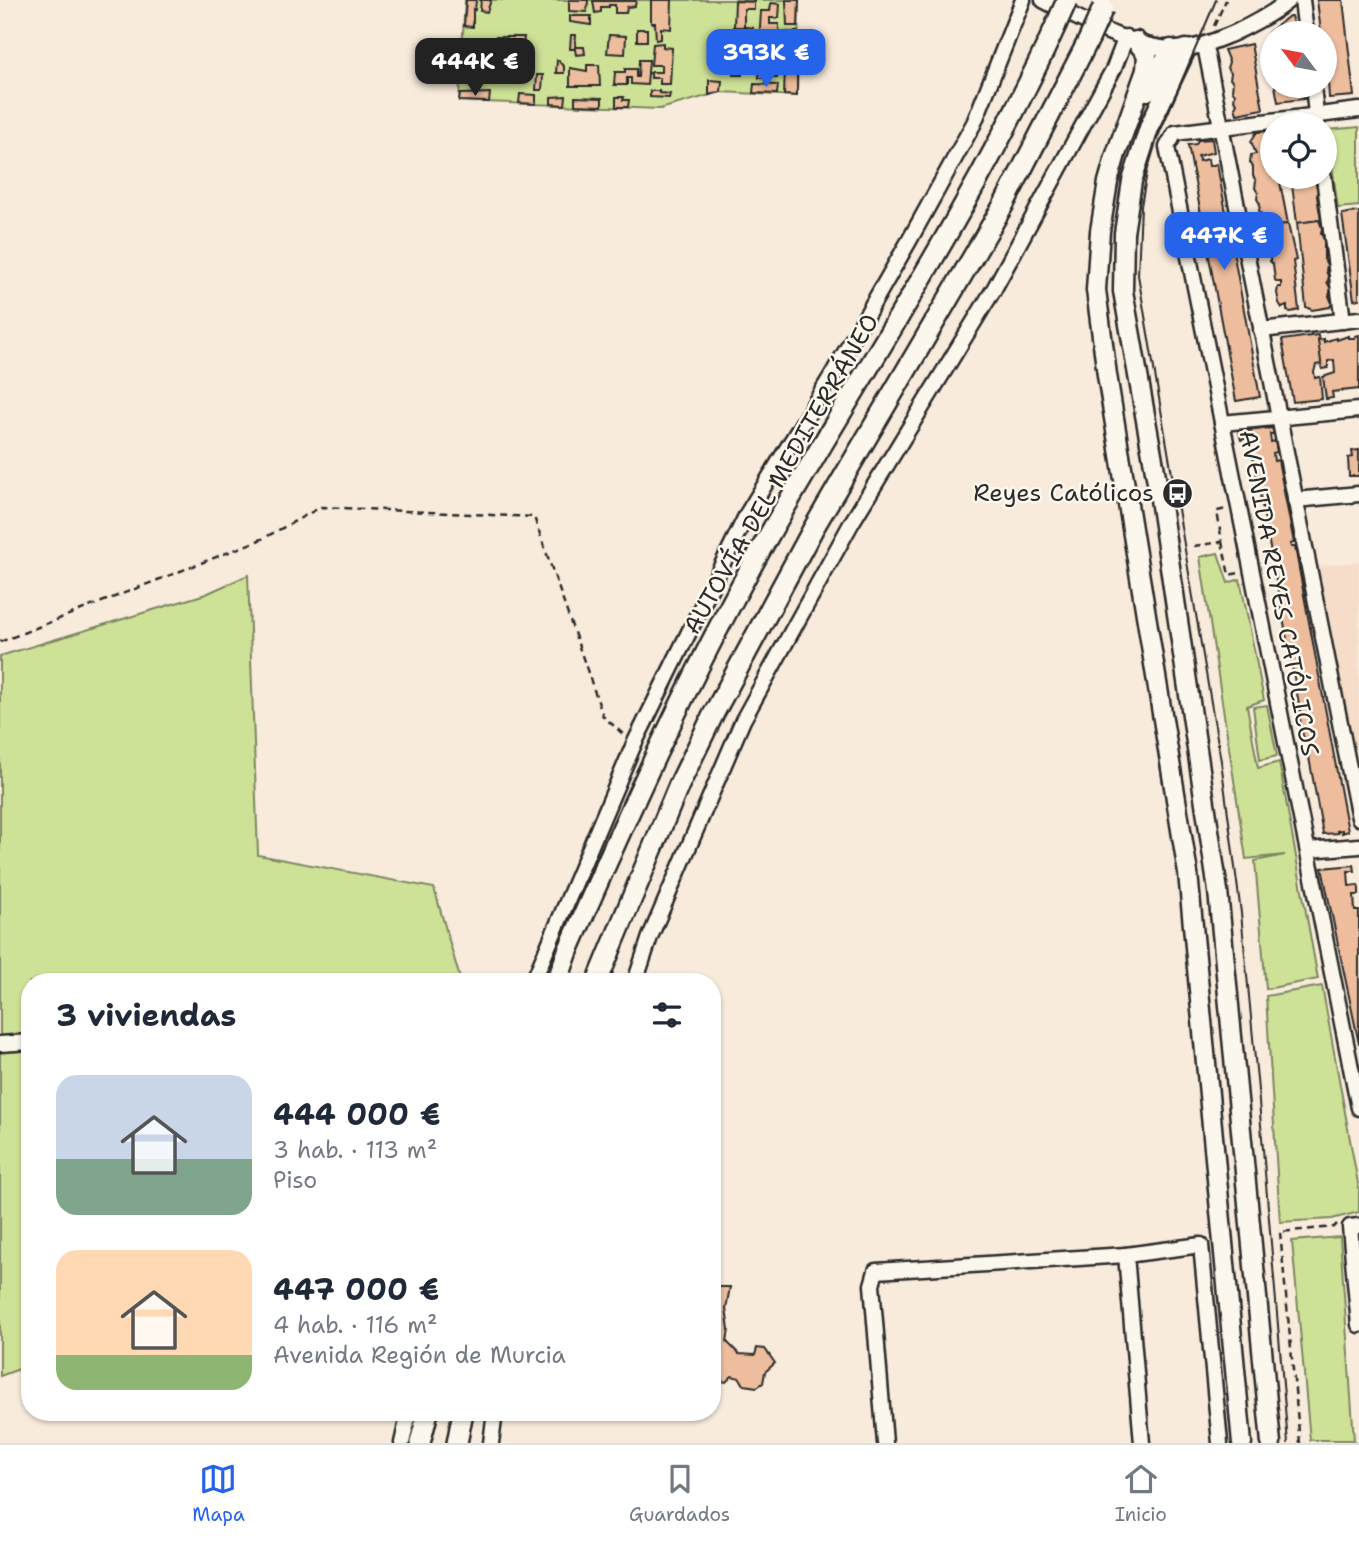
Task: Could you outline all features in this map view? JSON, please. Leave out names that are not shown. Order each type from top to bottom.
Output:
[{"type":"highway","name":"AUTOVÍA DEL MEDITERRÁNEO","points":[[560,973],[644,778],[700,666],[772,531],[1001,138],[1067,0]]},
{"type":"highway","points":[[601,973],[679,785],[714,713],[813,529],[1004,204],[1089,39],[1104,4]]},
{"type":"highway","points":[[420,1443],[426,1421]]},
{"type":"highway","points":[[457,1443],[462,1421]]},
{"type":"main road","points":[[1131,39],[1147,54],[1146,70],[1108,182],[1100,231],[1096,290],[1109,389],[1188,873],[1242,1443]]},
{"type":"main road","points":[[1126,127],[1179,49]]},
{"type":"main road","points":[[1179,49],[1132,181],[1124,233],[1123,291],[1160,499],[1218,891],[1271,1443]]},
{"type":"street","points":[[537,973],[634,744],[747,514],[858,331],[974,123],[1023,0]]},
{"type":"street","points":[[1043,0],[1079,19],[1131,39],[1179,49],[1205,46],[1244,28],[1289,0]]},
{"type":"street","points":[[1302,0],[1305,21]]},
{"type":"street","points":[[638,973],[650,937],[743,720],[852,522],[994,289],[1131,39]]},
{"type":"street","points":[[1205,46],[1295,499],[1353,759],[1359,818]]},
{"type":"street","points":[[1337,115],[1359,110]]},
{"type":"street","points":[[1220,127],[1260,124]]},
{"type":"street","name":"AVENIDA REYES CATÓLICOS","points":[[1220,127],[1175,133],[1167,147],[1359,1108]]},
{"type":"street","points":[[1326,189],[1343,321]]},
{"type":"street","points":[[1261,330],[1359,319]]},
{"type":"street","points":[[1222,423],[1359,410]]},
{"type":"street","points":[[1295,499],[1359,494]]},
{"type":"street","points":[[1308,850],[1359,846]]},
{"type":"street","points":[[0,1044],[21,1043]]},
{"type":"street","points":[[1351,1224],[1359,1325]]},
{"type":"street","points":[[885,1443],[872,1285],[876,1271],[1126,1255],[1201,1245],[1220,1443]]},
{"type":"street","points":[[1126,1255],[1142,1443]]},
{"type":"street","points":[[402,1443],[407,1421]]},
{"type":"street","points":[[491,1443],[494,1421]]},
{"type":"path","points":[[1205,46],[1226,0]]},
{"type":"path","points":[[1239,506],[1217,511],[1222,542],[1229,575],[1252,571]]},
{"type":"path","points":[[0,642],[262,539],[321,507],[534,517],[603,716],[634,744]]},
{"type":"path","points":[[1194,546],[1222,542]]},
{"type":"path","points":[[1300,1443],[1280,1232],[1351,1224]]},
{"type":"shaded area","points":[[1359,561],[1359,747],[1354,747],[1319,566]]},
{"type":"green space","points":[[465,0],[799,0],[797,96],[721,92],[660,109],[459,101]]},
{"type":"green space","points":[[1359,127],[1359,206],[1338,208],[1335,189],[1337,129]]},
{"type":"green space","points":[[1218,553],[1228,583],[1240,579],[1264,700],[1247,706],[1258,768],[1279,762],[1318,979],[1266,989],[1255,861],[1285,855],[1246,859],[1200,557]]},
{"type":"green space","points":[[248,575],[258,855],[434,888],[458,973],[21,973],[21,1368],[0,1376],[0,656],[206,594]]},
{"type":"green space","points":[[1267,705],[1277,756],[1260,760],[1253,707]]},
{"type":"green space","points":[[1322,986],[1359,1189],[1359,1212],[1332,1219],[1280,1222],[1266,996]]},
{"type":"green space","points":[[1340,1237],[1354,1440],[1310,1440],[1292,1241]]},
{"type":"building","points":[[466,0],[476,0],[473,27],[464,26]]},
{"type":"building","points":[[481,0],[491,0],[487,12],[480,11]]},
{"type":"building","points":[[569,0],[588,0],[587,12],[569,11]]},
{"type":"building","points":[[651,0],[672,0],[671,29],[661,28],[661,39],[656,40],[655,23],[651,23]]},
{"type":"building","points":[[786,0],[799,0],[798,26],[787,26]]},
{"type":"building","points":[[1317,0],[1343,0],[1354,96],[1337,97],[1337,21],[1320,21]]},
{"type":"building","points":[[593,1],[636,1],[635,6],[627,7],[626,13],[615,13],[615,5],[609,5],[601,7],[601,12],[595,13]]},
{"type":"building","points":[[735,1],[754,2],[754,9],[744,9],[744,27],[734,27]]},
{"type":"building","points":[[771,3],[780,4],[779,18],[770,18],[770,24],[779,24],[778,46],[759,44],[761,11],[770,11]]},
{"type":"building","points":[[570,16],[591,16],[591,25],[570,22]]},
{"type":"building","points":[[745,27],[753,28],[753,38],[744,37]]},
{"type":"building","points":[[637,29],[647,29],[647,41],[637,41]]},
{"type":"building","points":[[786,32],[798,32],[798,42],[786,42]]},
{"type":"building","points":[[571,35],[576,35],[575,47],[584,47],[585,54],[576,55],[575,49],[570,49]]},
{"type":"building","points":[[609,35],[626,36],[625,54],[607,53]]},
{"type":"building","points":[[496,37],[524,37],[523,46],[517,46],[516,54],[500,54],[500,48],[495,48]]},
{"type":"building","points":[[663,43],[663,47],[672,48],[670,84],[660,84],[660,78],[651,78],[651,72],[661,72],[661,65],[651,65],[653,44]]},
{"type":"building","points":[[1251,44],[1263,109],[1237,114],[1233,82],[1227,68],[1229,62],[1224,50]]},
{"type":"building","points":[[786,48],[798,48],[798,58],[786,58]]},
{"type":"building","points":[[734,56],[753,56],[753,61],[743,61],[742,75],[733,75]]},
{"type":"building","points":[[474,60],[521,60],[520,71],[528,71],[527,77],[513,76],[514,65],[505,64],[505,68],[490,67],[490,73],[483,72],[483,78],[474,77]]},
{"type":"building","points":[[557,60],[564,66],[564,73],[556,73]]},
{"type":"building","points":[[639,60],[649,60],[647,85],[631,84],[631,78],[627,78],[627,85],[614,85],[615,72],[636,69],[638,77]]},
{"type":"building","points":[[760,62],[778,62],[777,78],[759,78]]},
{"type":"building","points":[[587,65],[599,65],[600,86],[570,86],[570,68],[587,71]]},
{"type":"building","points":[[785,68],[797,70],[797,96],[784,95]]},
{"type":"building","points":[[537,75],[543,75],[542,90],[536,90]]},
{"type":"building","points":[[709,80],[722,81],[721,92],[709,95]]},
{"type":"building","points":[[754,84],[778,85],[777,94],[753,93]]},
{"type":"building","points":[[650,91],[670,94],[669,98],[650,97]]},
{"type":"building","points":[[490,93],[489,102],[459,101],[460,94]]},
{"type":"building","points":[[520,94],[536,95],[536,104],[519,103]]},
{"type":"building","points":[[566,96],[565,105],[551,104],[551,97]]},
{"type":"building","points":[[575,97],[602,98],[602,106],[575,105]]},
{"type":"building","points":[[616,97],[629,100],[628,107],[616,107]]},
{"type":"building","points":[[1277,98],[1304,99],[1278,102]]},
{"type":"building","points":[[1260,132],[1260,189],[1281,189],[1288,224],[1263,227],[1261,223],[1256,181],[1250,162],[1251,155],[1256,154],[1251,141]]},
{"type":"building","points":[[1212,139],[1214,152],[1198,156],[1199,161],[1208,159],[1209,166],[1217,164],[1260,397],[1236,401],[1188,145],[1196,144],[1198,140]]},
{"type":"building","points":[[1293,189],[1318,189],[1321,220],[1297,223]]},
{"type":"building","points":[[1359,212],[1359,299],[1354,300],[1342,214]]},
{"type":"building","points":[[1319,220],[1332,303],[1330,307],[1312,310],[1306,307],[1297,223]]},
{"type":"building","points":[[1288,224],[1296,260],[1293,261],[1299,310],[1291,312],[1287,311],[1287,306],[1282,308],[1279,303],[1277,293],[1281,282],[1275,280],[1270,252],[1267,249],[1268,240],[1265,237],[1265,226]]},
{"type":"building","points":[[1318,335],[1322,364],[1316,365],[1314,372],[1315,378],[1320,377],[1322,399],[1293,402],[1282,340]]},
{"type":"building","points":[[1359,335],[1359,389],[1332,392],[1333,398],[1326,399],[1323,377],[1335,373],[1334,360],[1328,361],[1328,368],[1322,369],[1318,340],[1324,339],[1324,342],[1348,336],[1355,338]]},
{"type":"building","points":[[1272,428],[1274,434],[1270,434],[1271,442],[1275,441],[1277,452],[1273,453],[1274,461],[1278,460],[1294,543],[1290,544],[1295,547],[1348,831],[1342,833],[1342,830],[1337,831],[1338,833],[1323,834],[1252,451],[1247,438],[1241,440],[1239,432]]},
{"type":"building","points":[[1359,450],[1359,476],[1349,476],[1348,458],[1353,457],[1352,451]]},
{"type":"building","points":[[1354,865],[1355,871],[1348,871],[1349,886],[1358,885],[1359,889],[1359,895],[1354,895],[1355,911],[1359,911],[1359,1044],[1322,868]]},
{"type":"building","points":[[721,1287],[730,1287],[726,1309],[729,1329],[727,1342],[739,1354],[755,1355],[757,1348],[765,1349],[775,1363],[765,1372],[763,1383],[757,1387],[744,1385],[740,1378],[732,1376],[726,1382],[721,1381]]},
{"type":"tram line","points":[[1216,0],[1157,139],[1147,172],[1141,206],[1138,275],[1221,761],[1241,913],[1288,1443]]},
{"type":"place","name":"Reyes Católicos","points":[[1177,493]]}]
